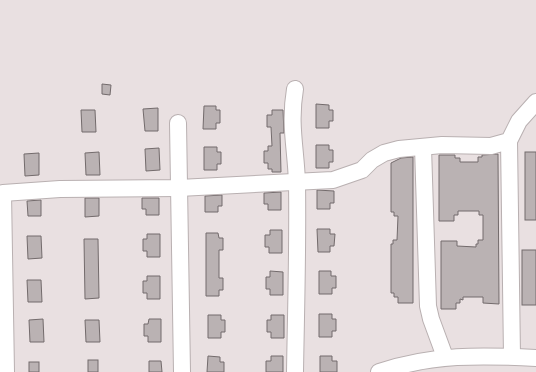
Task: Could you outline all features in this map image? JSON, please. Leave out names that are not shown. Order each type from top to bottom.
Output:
[{"type":"street","points":[[295,89],[292,108],[292,129],[297,182],[295,372]]},
{"type":"street","points":[[512,356],[509,141],[519,121],[536,102]]},
{"type":"street","points":[[178,124],[182,372]]},
{"type":"street","points":[[6,372],[2,192],[60,189],[179,188],[333,180],[362,170],[372,160],[384,153],[399,149],[423,147],[491,146],[509,141]]},
{"type":"street","points":[[423,147],[428,306],[431,319],[446,357]]},
{"type":"street","points":[[379,372],[404,364],[446,357],[512,356],[536,358]]},
{"type":"building","points":[[102,84],[111,85],[110,95],[102,94]]},
{"type":"building","points":[[316,104],[329,105],[329,110],[333,110],[333,121],[329,121],[329,128],[316,128]]},
{"type":"building","points":[[204,106],[216,106],[216,110],[220,110],[220,123],[216,123],[216,129],[203,129]]},
{"type":"building","points":[[158,108],[158,131],[145,131],[143,109]]},
{"type":"building","points":[[81,110],[95,110],[96,132],[82,132]]},
{"type":"building","points":[[272,110],[283,110],[284,133],[280,133],[281,172],[272,172],[272,169],[268,169],[268,163],[264,163],[264,151],[268,151],[268,146],[272,146],[271,127],[267,127],[267,115],[272,115]]},
{"type":"building","points":[[316,145],[329,145],[329,150],[333,150],[333,162],[329,162],[329,168],[316,168]]},
{"type":"building","points":[[204,147],[217,147],[217,152],[221,152],[221,164],[217,164],[217,170],[204,170]]},
{"type":"building","points":[[159,148],[160,170],[146,171],[145,149]]},
{"type":"building","points":[[99,152],[100,175],[86,175],[85,153]]},
{"type":"building","points":[[525,152],[536,152],[536,220],[525,220]]},
{"type":"building","points":[[39,153],[39,175],[25,176],[24,154]]},
{"type":"building","points":[[498,154],[499,304],[483,303],[483,297],[463,297],[463,300],[460,299],[460,303],[456,303],[456,309],[441,309],[441,241],[457,241],[457,246],[476,247],[478,240],[483,240],[483,215],[479,215],[479,211],[458,211],[458,215],[454,215],[454,221],[439,221],[439,155],[455,155],[455,158],[460,158],[460,162],[478,162],[478,157],[482,157],[482,155]]},
{"type":"building","points":[[413,157],[413,303],[398,303],[398,297],[394,297],[394,293],[391,293],[391,244],[393,244],[393,240],[397,240],[398,216],[394,216],[394,212],[391,212],[391,163],[401,158]]},
{"type":"building","points":[[317,190],[334,191],[334,203],[330,203],[330,209],[317,209]]},
{"type":"building","points":[[281,192],[281,210],[268,210],[268,204],[264,204],[264,193]]},
{"type":"building","points":[[222,195],[222,206],[218,206],[218,212],[205,212],[205,196]]},
{"type":"building","points":[[85,198],[99,198],[99,216],[85,217]]},
{"type":"building","points":[[142,198],[159,198],[159,215],[146,215],[146,209],[142,209]]},
{"type":"building","points":[[41,200],[41,216],[28,216],[27,201]]},
{"type":"building","points":[[317,229],[330,229],[330,234],[335,234],[334,246],[330,246],[330,252],[318,252]]},
{"type":"building","points":[[270,230],[282,230],[282,253],[269,253],[269,247],[265,247],[265,235],[270,235]]},
{"type":"building","points":[[206,233],[218,233],[219,238],[223,238],[223,250],[219,250],[219,278],[223,278],[223,290],[219,290],[219,296],[206,296]]},
{"type":"building","points":[[147,234],[160,234],[160,257],[147,257],[147,251],[143,251],[143,239],[147,239]]},
{"type":"building","points":[[27,236],[41,236],[42,258],[28,259]]},
{"type":"building","points":[[84,239],[98,239],[99,298],[85,299]]},
{"type":"building","points":[[522,250],[536,250],[536,305],[522,305]]},
{"type":"building","points":[[270,271],[283,272],[283,295],[270,295],[270,289],[266,289],[266,277],[270,277]]},
{"type":"building","points":[[319,271],[331,271],[331,276],[336,276],[336,288],[332,288],[332,294],[319,294]]},
{"type":"building","points":[[147,276],[160,276],[160,299],[147,299],[147,293],[143,293],[143,281],[147,281]]},
{"type":"building","points":[[27,280],[41,280],[42,302],[28,302]]},
{"type":"building","points":[[319,314],[332,314],[332,319],[336,319],[336,331],[332,331],[332,337],[319,337]]},
{"type":"building","points":[[208,315],[221,315],[221,320],[225,320],[225,332],[221,332],[221,338],[208,338]]},
{"type":"building","points":[[271,315],[284,315],[284,338],[271,338],[271,332],[267,332],[267,320],[271,320]]},
{"type":"building","points":[[43,319],[44,342],[30,342],[29,320]]},
{"type":"building","points":[[149,319],[161,319],[161,342],[148,342],[148,336],[144,336],[144,324],[148,324]]},
{"type":"building","points":[[85,320],[99,320],[100,342],[86,342]]},
{"type":"building","points":[[208,356],[220,357],[220,362],[224,362],[224,372],[207,372]]},
{"type":"building","points":[[271,356],[283,356],[283,372],[266,372],[266,361],[271,361]]},
{"type":"building","points":[[320,356],[332,356],[332,361],[337,361],[337,372],[320,372]]},
{"type":"building","points":[[88,360],[98,360],[98,372],[88,372]]},
{"type":"building","points":[[149,361],[161,361],[162,372],[149,372]]},
{"type":"building","points":[[29,362],[39,362],[39,372],[29,372]]}]
